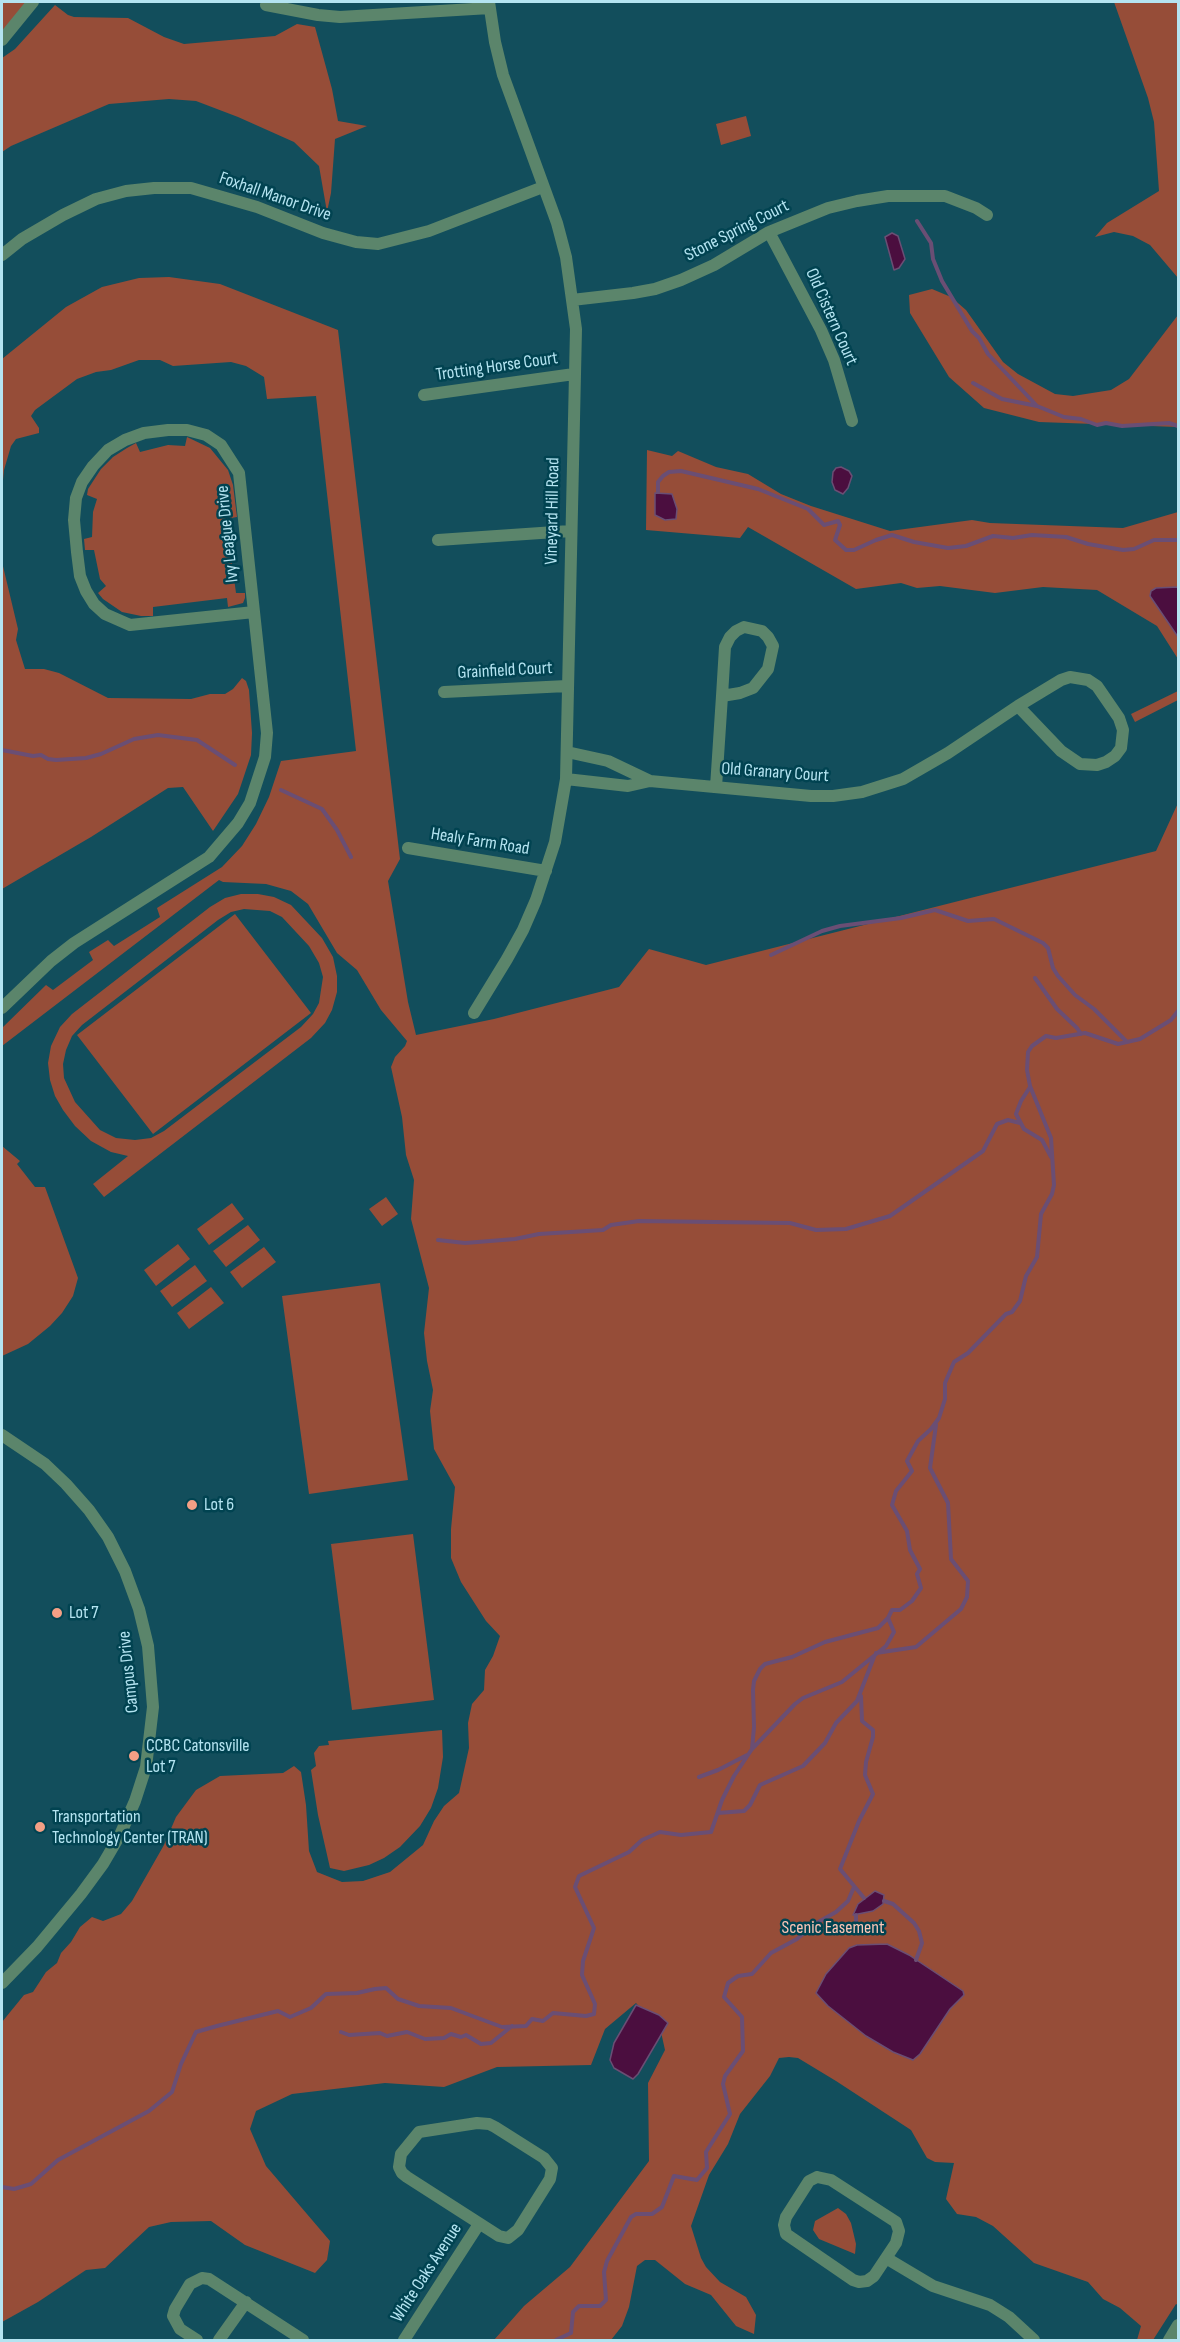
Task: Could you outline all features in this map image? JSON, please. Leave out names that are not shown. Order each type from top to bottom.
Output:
[{"type":"street","points":[[2,40],[33,2]]},
{"type":"street","points":[[266,5],[318,15],[340,16],[489,5]]},
{"type":"street","name":"Vineyard Hill Road","points":[[474,1013],[523,930],[555,842],[566,779],[576,329],[566,257],[557,223],[503,75],[489,5]]},
{"type":"street","name":"Foxhall Manor Drive","points":[[2,255],[22,239],[63,215],[96,200],[126,191],[191,188],[257,207],[323,233],[356,242],[378,244],[429,231],[543,187]]},
{"type":"street","name":"Stone Spring Court","points":[[572,300],[633,293],[681,280],[714,265],[769,232],[828,208],[888,196],[945,196],[976,208],[987,215]]},
{"type":"street","name":"Old Cistern Court","points":[[769,232],[830,350],[852,421]]},
{"type":"street","name":"Trotting Horse Court","points":[[424,395],[574,374]]},
{"type":"street","name":"Ivy League Drive","points":[[2,1008],[51,961],[74,943],[209,858],[238,823],[249,803],[265,758],[267,741],[265,706],[239,473],[221,445],[206,435],[187,430],[144,433],[124,440],[108,450],[82,482],[76,498],[74,520],[80,576],[94,604],[105,614],[130,625],[254,612]]},
{"type":"street","points":[[438,540],[570,531]]},
{"type":"street","points":[[716,787],[725,647],[730,637],[744,627],[762,631],[773,646],[768,669],[753,688],[722,696]]},
{"type":"street","name":"Old Granary Court","points":[[566,779],[628,786],[650,782],[811,796],[862,792],[903,779],[948,753],[1018,706],[1070,677],[1088,680],[1097,686],[1119,718],[1124,730],[1121,748],[1106,762],[1097,765],[1080,764],[1061,751],[1018,706]]},
{"type":"street","name":"Grainfield Court","points":[[444,692],[567,686]]},
{"type":"street","name":"Old Granary Court","points":[[567,752],[608,761],[650,782]]},
{"type":"street","name":"Healy Farm Road","points":[[408,848],[546,871]]},
{"type":"street","name":"Campus Drive","points":[[2,1435],[45,1464],[66,1484],[89,1510],[108,1537],[125,1570],[139,1609],[148,1646],[153,1707],[146,1767],[128,1819],[116,1843],[81,1894],[37,1947],[2,1983]]},
{"type":"street","name":"White Oaks Avenue","points":[[489,2124],[550,2163],[552,2168],[550,2179],[516,2234],[505,2238],[479,2224],[402,2173],[398,2160],[416,2133],[489,2124]]},
{"type":"street","points":[[817,2177],[831,2180],[896,2222],[899,2231],[896,2243],[886,2258],[874,2276],[867,2281],[859,2282],[786,2234],[784,2225],[786,2217],[809,2181],[817,2177]]},
{"type":"street","name":"White Oaks Avenue","points":[[404,2340],[479,2224]]},
{"type":"street","points":[[886,2258],[933,2286],[990,2306],[1009,2317],[1034,2340]]},
{"type":"street","points":[[197,2340],[180,2329],[173,2316],[190,2284],[196,2280],[209,2279],[303,2340]]},
{"type":"street","points":[[219,2340],[246,2302]]},
{"type":"street","points":[[1169,2340],[1179,2325]]},
{"type":"green space","points":[[2,2],[28,2],[2,33]]},
{"type":"green space","points":[[1114,2],[1178,2],[1178,278],[1150,245],[1133,236],[1114,232],[1095,237],[1107,223],[1159,191],[1154,122],[1148,98]]},
{"type":"green space","points":[[55,5],[74,17],[128,18],[164,37],[184,44],[275,36],[297,24],[315,27],[338,121],[367,126],[335,139],[331,193],[327,212],[319,166],[294,142],[196,101],[169,99],[109,104],[2,152],[2,58],[15,49]]},
{"type":"green space","points":[[746,116],[751,136],[721,145],[716,124]]},
{"type":"green space","name":"Scenic Easement","points":[[169,277],[220,284],[338,330],[400,859],[388,881],[408,1002],[416,1035],[494,1019],[619,987],[649,949],[706,965],[1156,851],[1178,803],[1178,2305],[1176,2304],[1153,2340],[1137,2340],[1141,2326],[1120,2308],[1103,2299],[1088,2282],[1034,2263],[993,2226],[976,2217],[957,2214],[946,2199],[954,2163],[935,2162],[927,2158],[911,2130],[798,2058],[789,2057],[779,2058],[770,2076],[740,2114],[728,2144],[709,2175],[691,2226],[706,2267],[720,2282],[746,2297],[756,2315],[754,2334],[736,2326],[711,2295],[685,2284],[655,2260],[645,2260],[637,2266],[629,2307],[622,2326],[611,2340],[494,2340],[524,2306],[570,2267],[649,2161],[648,2083],[665,2050],[661,2032],[636,2003],[605,2029],[591,2065],[497,2067],[444,2087],[385,2083],[292,2094],[256,2111],[250,2129],[266,2166],[330,2241],[327,2260],[315,2273],[245,2245],[211,2221],[171,2222],[149,2227],[105,2268],[86,2270],[38,2302],[2,2322],[2,2022],[24,1995],[33,1992],[46,1972],[57,1963],[61,1953],[80,1927],[92,1917],[103,1921],[121,1914],[132,1901],[164,1845],[176,1817],[196,1790],[220,1776],[283,1773],[294,1766],[301,1772],[309,1851],[317,1872],[342,1882],[363,1881],[390,1872],[423,1845],[444,1806],[459,1793],[469,1748],[468,1723],[472,1704],[484,1690],[485,1670],[500,1636],[486,1621],[461,1582],[451,1558],[455,1487],[434,1449],[430,1411],[433,1390],[424,1333],[429,1288],[411,1219],[414,1180],[406,1155],[402,1117],[391,1067],[395,1057],[407,1041],[381,1010],[357,970],[337,953],[308,904],[291,891],[266,884],[219,880],[2,1046],[2,1028],[46,985],[53,990],[93,960],[89,952],[108,940],[114,946],[160,917],[157,908],[222,867],[242,846],[256,824],[269,797],[281,761],[356,751],[316,396],[267,399],[264,377],[246,366],[231,362],[173,366],[160,360],[139,360],[111,370],[96,372],[77,379],[35,410],[31,416],[39,428],[39,433],[16,439],[11,446],[4,470],[2,490],[2,359],[66,307],[102,287],[139,278]]},
{"type":"green space","points":[[932,289],[951,297],[966,310],[1003,362],[1018,374],[1055,394],[1073,396],[1111,390],[1129,379],[1178,315],[1178,427],[1039,422],[984,408],[949,377],[910,313],[909,295]]},
{"type":"green space","points":[[187,437],[210,448],[228,470],[233,485],[237,517],[226,519],[236,593],[245,593],[245,598],[243,603],[228,607],[227,598],[153,607],[153,616],[122,612],[98,593],[106,586],[100,579],[94,550],[85,550],[84,539],[92,537],[93,512],[97,499],[87,495],[88,489],[101,469],[113,457],[136,443],[140,452],[168,445],[185,446]]},
{"type":"green space","points":[[647,450],[672,456],[678,451],[716,467],[748,474],[781,494],[890,531],[972,520],[990,523],[1123,528],[1178,512],[1178,659],[1157,626],[1097,590],[1043,587],[995,593],[940,586],[917,588],[901,583],[856,589],[748,527],[740,538],[646,530]]},
{"type":"green space","points":[[2,562],[18,629],[16,640],[25,669],[44,669],[59,673],[108,698],[191,699],[210,694],[225,694],[233,689],[242,678],[246,681],[249,690],[252,733],[251,755],[238,794],[213,831],[183,787],[168,788],[91,837],[2,889]]},
{"type":"green space","points":[[1178,691],[1178,700],[1135,722],[1131,714]]},
{"type":"green space","points":[[241,894],[258,894],[274,897],[291,905],[322,938],[333,957],[337,976],[337,992],[332,1010],[325,1023],[311,1038],[104,1197],[93,1184],[128,1156],[111,1152],[91,1141],[75,1126],[63,1110],[50,1080],[48,1063],[51,1046],[60,1027],[72,1014],[210,907],[225,898]],"holes":[[[244,909],[270,911],[282,917],[309,946],[319,963],[323,977],[319,1003],[313,1014],[301,1027],[164,1131],[151,1138],[135,1140],[116,1138],[100,1130],[75,1102],[64,1078],[63,1064],[72,1036],[82,1025],[218,920],[231,912]]]},
{"type":"green space","points":[[235,914],[311,1013],[153,1134],[77,1035]]},
{"type":"green space","points":[[2,1146],[20,1161],[17,1164],[35,1187],[45,1187],[78,1278],[73,1296],[50,1326],[28,1344],[2,1356]]},
{"type":"green space","points":[[386,1197],[398,1214],[382,1226],[369,1209]]},
{"type":"green space","points":[[232,1203],[244,1219],[209,1245],[197,1229]]},
{"type":"green space","points":[[248,1225],[260,1240],[226,1267],[213,1251]]},
{"type":"green space","points":[[178,1244],[190,1259],[156,1286],[144,1270]]},
{"type":"green space","points":[[264,1247],[276,1262],[242,1288],[230,1272]]},
{"type":"green space","points":[[195,1265],[207,1281],[172,1307],[160,1291]]},
{"type":"green space","points":[[380,1283],[408,1480],[309,1494],[282,1296]]},
{"type":"green space","points":[[211,1287],[224,1303],[189,1329],[177,1313]]},
{"type":"green space","points":[[413,1534],[434,1700],[352,1710],[331,1544]]},
{"type":"green space","points":[[442,1730],[443,1757],[438,1788],[431,1808],[420,1826],[400,1847],[369,1865],[344,1871],[330,1868],[311,1770],[316,1766],[314,1753],[319,1746],[329,1745],[328,1741]]},
{"type":"green space","points":[[838,2208],[846,2214],[851,2223],[856,2244],[855,2254],[819,2239],[813,2230],[815,2221]]},
{"type":"shaded area","points":[[892,233],[898,236],[905,259],[899,268],[894,270],[885,237]]},
{"type":"shaded area","points":[[841,467],[849,471],[852,476],[843,494],[835,490],[832,482],[833,472],[836,468]]},
{"type":"shaded area","points":[[655,493],[672,494],[677,509],[676,519],[665,520],[655,515]]},
{"type":"shaded area","points":[[1178,587],[1178,637],[1150,596],[1151,591],[1156,588]]},
{"type":"shaded area","points":[[875,1891],[884,1895],[883,1904],[873,1911],[853,1915],[858,1904]]},
{"type":"shaded area","points":[[887,1944],[909,1955],[963,1991],[964,1995],[950,2009],[920,2054],[913,2060],[893,2052],[866,2036],[828,2006],[816,1993],[826,1974],[849,1948],[857,1945]]},
{"type":"shaded area","points":[[636,2005],[659,2015],[668,2023],[633,2079],[614,2068],[610,2060],[614,2043]]},
{"type":"waterway","points":[[917,221],[931,243],[933,259],[942,281],[972,331],[988,354],[1037,406]]},
{"type":"waterway","points":[[973,383],[1002,399],[1037,406],[1064,417],[1081,419],[1097,425],[1169,423],[1178,426]]},
{"type":"waterway","points":[[658,492],[658,482],[663,476],[669,472],[681,471],[758,489],[808,509],[824,525],[838,521],[840,525],[835,540],[846,550],[854,550],[892,535],[914,542],[948,548],[966,546],[993,536],[1066,537],[1088,544],[1123,550],[1134,549],[1154,540],[1178,540]]},
{"type":"waterway","points":[[2,750],[33,756],[41,755],[56,760],[86,758],[101,754],[134,739],[158,735],[197,740],[235,765]]},
{"type":"waterway","points":[[281,790],[322,809],[337,830],[351,857]]},
{"type":"waterway","points":[[771,955],[822,931],[840,926],[901,918],[935,910],[968,921],[994,919],[1043,943],[1048,948],[1053,968],[1058,976],[1075,995],[1094,1009],[1127,1042]]},
{"type":"waterway","points":[[1035,978],[1057,1009],[1081,1034]]},
{"type":"waterway","points":[[2,2187],[14,2189],[31,2184],[58,2160],[149,2111],[172,2092],[181,2064],[196,2032],[278,2011],[290,2017],[311,2008],[326,1994],[357,1993],[386,1988],[398,1999],[419,2006],[451,2008],[502,2027],[526,2026],[532,2019],[543,2021],[553,2013],[586,2016],[594,2014],[595,2004],[582,1975],[583,1961],[594,1928],[575,1887],[579,1876],[629,1852],[642,1840],[660,1832],[681,1835],[711,1832],[722,1800],[734,1776],[752,1749],[753,1690],[754,1681],[760,1669],[765,1664],[792,1657],[825,1642],[878,1628],[892,1610],[900,1610],[912,1601],[921,1588],[917,1574],[920,1569],[910,1550],[907,1531],[892,1505],[896,1491],[912,1471],[907,1461],[918,1441],[939,1418],[945,1399],[945,1383],[954,1362],[968,1353],[1006,1314],[1012,1312],[1020,1301],[1026,1276],[1037,1257],[1041,1214],[1052,1194],[1054,1185],[1051,1138],[1030,1086],[1027,1070],[1028,1052],[1032,1046],[1046,1036],[1056,1038],[1085,1033],[1118,1044],[1140,1039],[1171,1020],[1178,1011]]},
{"type":"waterway","points":[[1030,1087],[1016,1114],[1024,1129],[1042,1140],[1051,1157]]},
{"type":"waterway","points":[[438,1240],[465,1243],[515,1239],[539,1234],[603,1230],[611,1225],[639,1221],[790,1223],[816,1230],[846,1229],[890,1216],[983,1151],[997,1124],[1008,1120],[1020,1123]]},
{"type":"waterway","points":[[876,1653],[916,1647],[961,1609],[967,1597],[968,1581],[951,1559],[948,1503],[930,1468],[936,1425]]},
{"type":"waterway","points":[[752,1749],[795,1704],[803,1698],[842,1682],[886,1646],[894,1632],[888,1618]]},
{"type":"waterway","points":[[718,1813],[744,1811],[750,1805],[760,1785],[803,1766],[825,1743],[836,1723],[857,1701],[874,1657]]},
{"type":"waterway","points":[[861,1696],[862,1721],[873,1730],[865,1775],[873,1794],[859,1821],[840,1869],[864,1898]]},
{"type":"waterway","points":[[699,1777],[747,1755]]},
{"type":"waterway","points":[[556,2340],[571,2333],[573,2312],[579,2306],[600,2306],[606,2300],[604,2272],[607,2261],[631,2217],[636,2214],[652,2214],[662,2207],[674,2176],[697,2180],[707,2168],[706,2152],[730,2114],[723,2084],[725,2076],[743,2051],[742,2017],[724,1997],[728,1983],[738,1976],[752,1974],[771,1953],[797,1939],[813,1925],[836,1912],[848,1901],[854,1887]]},
{"type":"waterway","points":[[884,1901],[893,1904],[914,1923],[919,1931],[922,1943],[916,1960]]},
{"type":"waterway","points":[[856,1915],[856,1928]]},
{"type":"waterway","points":[[341,2032],[349,2035],[380,2033],[387,2036],[407,2032],[425,2039],[444,2038],[451,2034],[461,2037],[466,2035],[481,2044],[491,2043],[512,2026]]},
{"type":"place","name":"Lot 6","points":[[192,1505]]},
{"type":"place","name":"Lot 7","points":[[57,1613]]},
{"type":"place","name":"CCBC Catonsville Lot 7","points":[[134,1756]]},
{"type":"place","name":"Transportation Technology Center (TRAN)","points":[[40,1827]]}]
